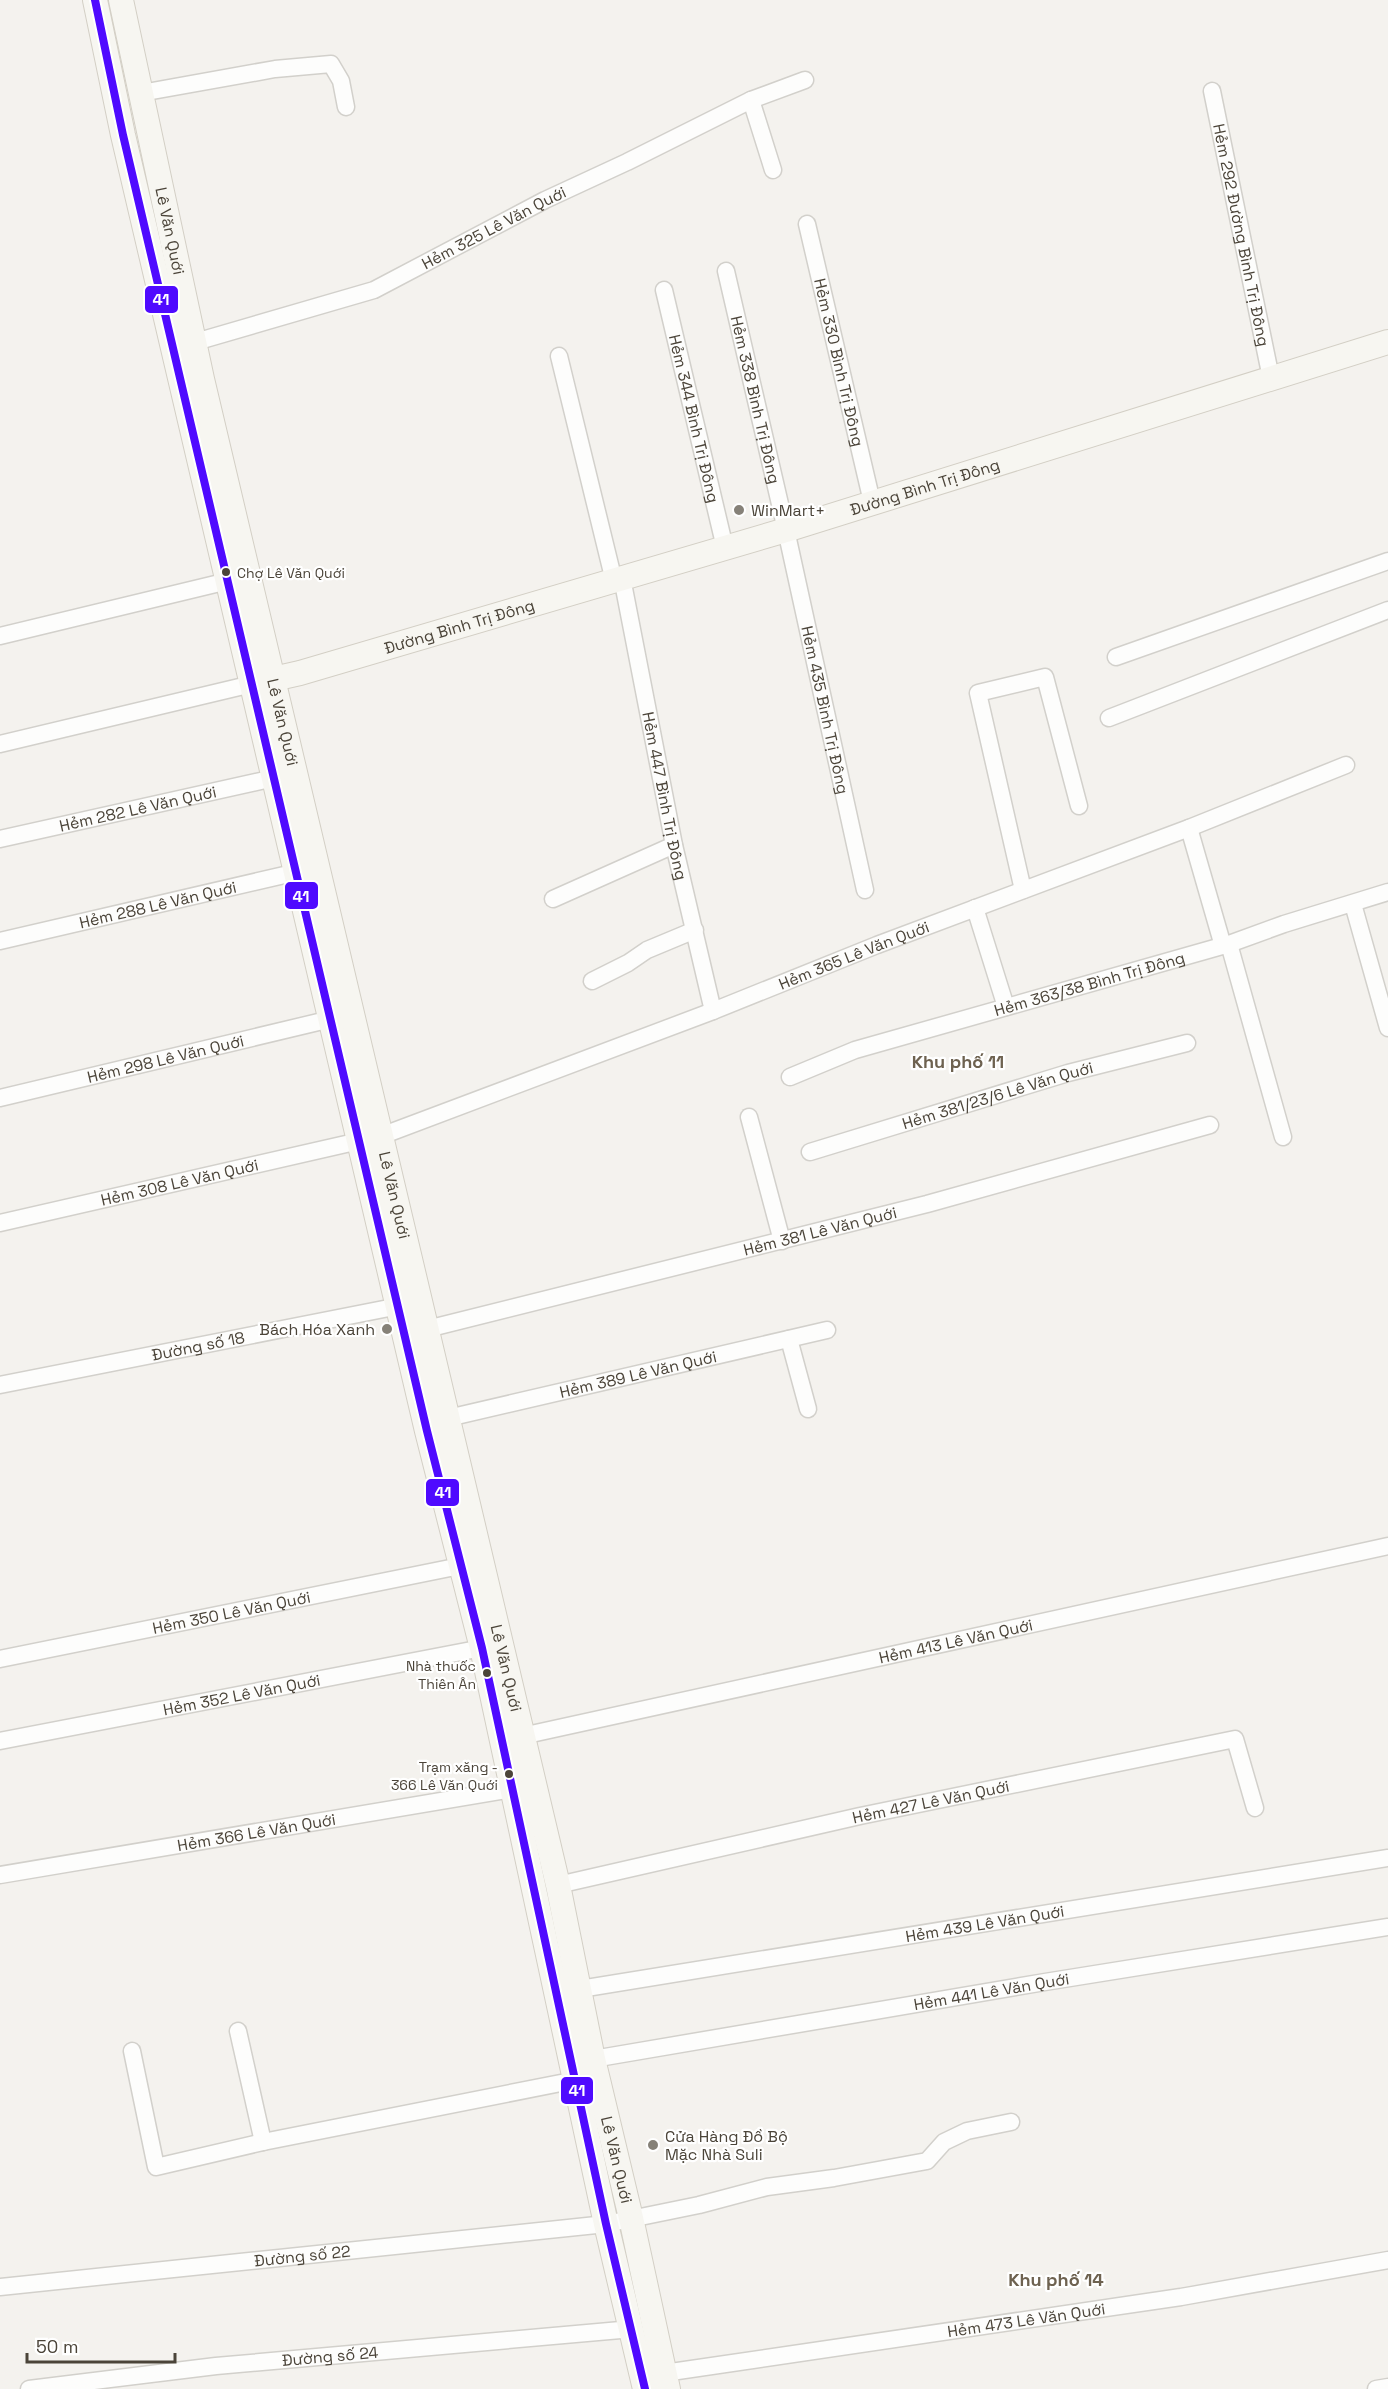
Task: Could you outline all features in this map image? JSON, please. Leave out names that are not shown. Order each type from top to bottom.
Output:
[{"type":"main road","name":"Lê Văn Quới","points":[[95,0],[123,135],[184,345],[370,1139],[399,1306],[522,1736],[558,1885],[556,1935],[576,2080],[606,2224],[645,2389]]},
{"type":"main road","name":"Lê Văn Quới","points":[[121,0],[141,93],[184,345],[228,581],[263,681],[274,778],[306,870],[331,1019],[428,1329],[448,1418],[482,1648],[512,1789],[556,1935],[580,1989],[593,2060],[631,2218],[666,2381]]},
{"type":"main road","name":"Đường Bình Trị Đông","points":[[263,681],[786,530],[1388,342]]},
{"type":"street","points":[[141,93],[275,69],[331,64],[341,81],[346,107]]},
{"type":"street","name":"Hẻm 325 Lê Văn Quới","points":[[184,345],[374,290],[545,200],[751,100],[805,80]]},
{"type":"street","name":"Hẻm 292 Đường Bình Trị Đông","points":[[1212,91],[1271,378]]},
{"type":"street","points":[[751,100],[773,170]]},
{"type":"street","name":"Hẻm 330 Bình Trị Đông","points":[[807,224],[872,502]]},
{"type":"street","name":"Hẻm 338 Bình Trị Đông","points":[[726,271],[786,530]]},
{"type":"street","name":"Hẻm 344 Bình Trị Đông","points":[[664,290],[725,548]]},
{"type":"street","name":"Hẻm 447 Bình Trị Đông","points":[[559,356],[618,579],[674,845],[713,1011]]},
{"type":"street","name":"Hẻm 435 Bình Trị Đông","points":[[786,530],[865,890]]},
{"type":"street","points":[[1116,657],[1388,561]]},
{"type":"street","points":[[0,636],[228,581]]},
{"type":"street","points":[[1109,718],[1388,610]]},
{"type":"street","points":[[1023,890],[978,693],[1045,677],[1079,806]]},
{"type":"street","points":[[0,744],[263,681]]},
{"type":"street","name":"Hẻm 365 Lê Văn Quới","points":[[370,1139],[713,1011],[975,908],[1189,828],[1346,765]]},
{"type":"street","name":"Hẻm 282 Lê Văn Quới","points":[[0,839],[274,778]]},
{"type":"street","points":[[1189,828],[1282,1137]]},
{"type":"street","points":[[554,900],[674,845]]},
{"type":"street","name":"Hẻm 288 Lê Văn Quới","points":[[0,941],[306,870]]},
{"type":"street","name":"Hẻm 363/38 Bình Trị Đông","points":[[790,1077],[855,1050],[1226,945],[1284,924],[1388,892]]},
{"type":"street","points":[[1353,904],[1382,983],[1388,1028]]},
{"type":"street","points":[[975,908],[1006,1007]]},
{"type":"street","points":[[592,981],[628,963],[647,950],[695,930]]},
{"type":"street","name":"Hẻm 298 Lê Văn Quới","points":[[0,1098],[331,1019]]},
{"type":"street","name":"Hẻm 381/23/6 Lê Văn Quới","points":[[810,1152],[1068,1073],[1188,1042]]},
{"type":"street","points":[[748,1117],[782,1241]]},
{"type":"street","name":"Hẻm 381 Lê Văn Quới","points":[[428,1329],[927,1204],[1210,1125]]},
{"type":"street","name":"Hẻm 308 Lê Văn Quới","points":[[0,1222],[370,1139]]},
{"type":"street","name":"Đường số 18","points":[[0,1385],[399,1306]]},
{"type":"street","name":"Hẻm 389 Lê Văn Quới","points":[[448,1418],[827,1330]]},
{"type":"street","points":[[789,1340],[808,1409]]},
{"type":"street","name":"Hẻm 413 Lê Văn Quới","points":[[522,1736],[1388,1546]]},
{"type":"street","name":"Hẻm 350 Lê Văn Quới","points":[[0,1659],[471,1564]]},
{"type":"street","name":"Hẻm 352 Lê Văn Quới","points":[[0,1741],[482,1648]]},
{"type":"street","name":"Hẻm 427 Lê Văn Quới","points":[[558,1885],[860,1816],[1235,1739],[1255,1808]]},
{"type":"street","name":"Hẻm 366 Lê Văn Quới","points":[[0,1875],[512,1789]]},
{"type":"street","name":"Hẻm 439 Lê Văn Quới","points":[[580,1989],[1388,1858]]},
{"type":"street","name":"Hẻm 441 Lê Văn Quới","points":[[593,2060],[1033,1984],[1388,1927]]},
{"type":"street","points":[[238,2031],[263,2142]]},
{"type":"street","points":[[132,2051],[156,2167],[263,2142],[576,2080]]},
{"type":"street","name":"Đường số 22","points":[[0,2287],[606,2224],[699,2205],[768,2187],[927,2162],[944,2142],[967,2131],[1011,2122]]},
{"type":"street","name":"Hẻm 473 Lê Văn Quới","points":[[666,2381],[1388,2260]]},
{"type":"street","name":"Đường số 24","points":[[29,2389],[216,2366],[632,2329]]},
{"type":"street","points":[[1376,2389],[1388,2387]]},
{"type":"transit line","name":"41","points":[[95,0],[123,135],[427,1431],[482,1648],[606,2224],[645,2389]]},
{"type":"place","name":"WinMart+","points":[[739,510]]},
{"type":"place","name":"Chợ Lê Văn Quới","points":[[226,572]]},
{"type":"place","name":"Bách Hóa Xanh","points":[[387,1329]]},
{"type":"place","name":"Nhà thuốc Thiên Ân","points":[[487,1673]]},
{"type":"place","name":"Trạm xăng - 366 Lê Văn Quới","points":[[509,1774]]},
{"type":"place","name":"Cửa Hàng Đồ Bộ Mặc Nhà Suli","points":[[653,2145]]},
{"type":"district","name":"Khu phố 11","points":[[958,1062]]},
{"type":"district","name":"Khu phố 14","points":[[1056,2280]]}]
